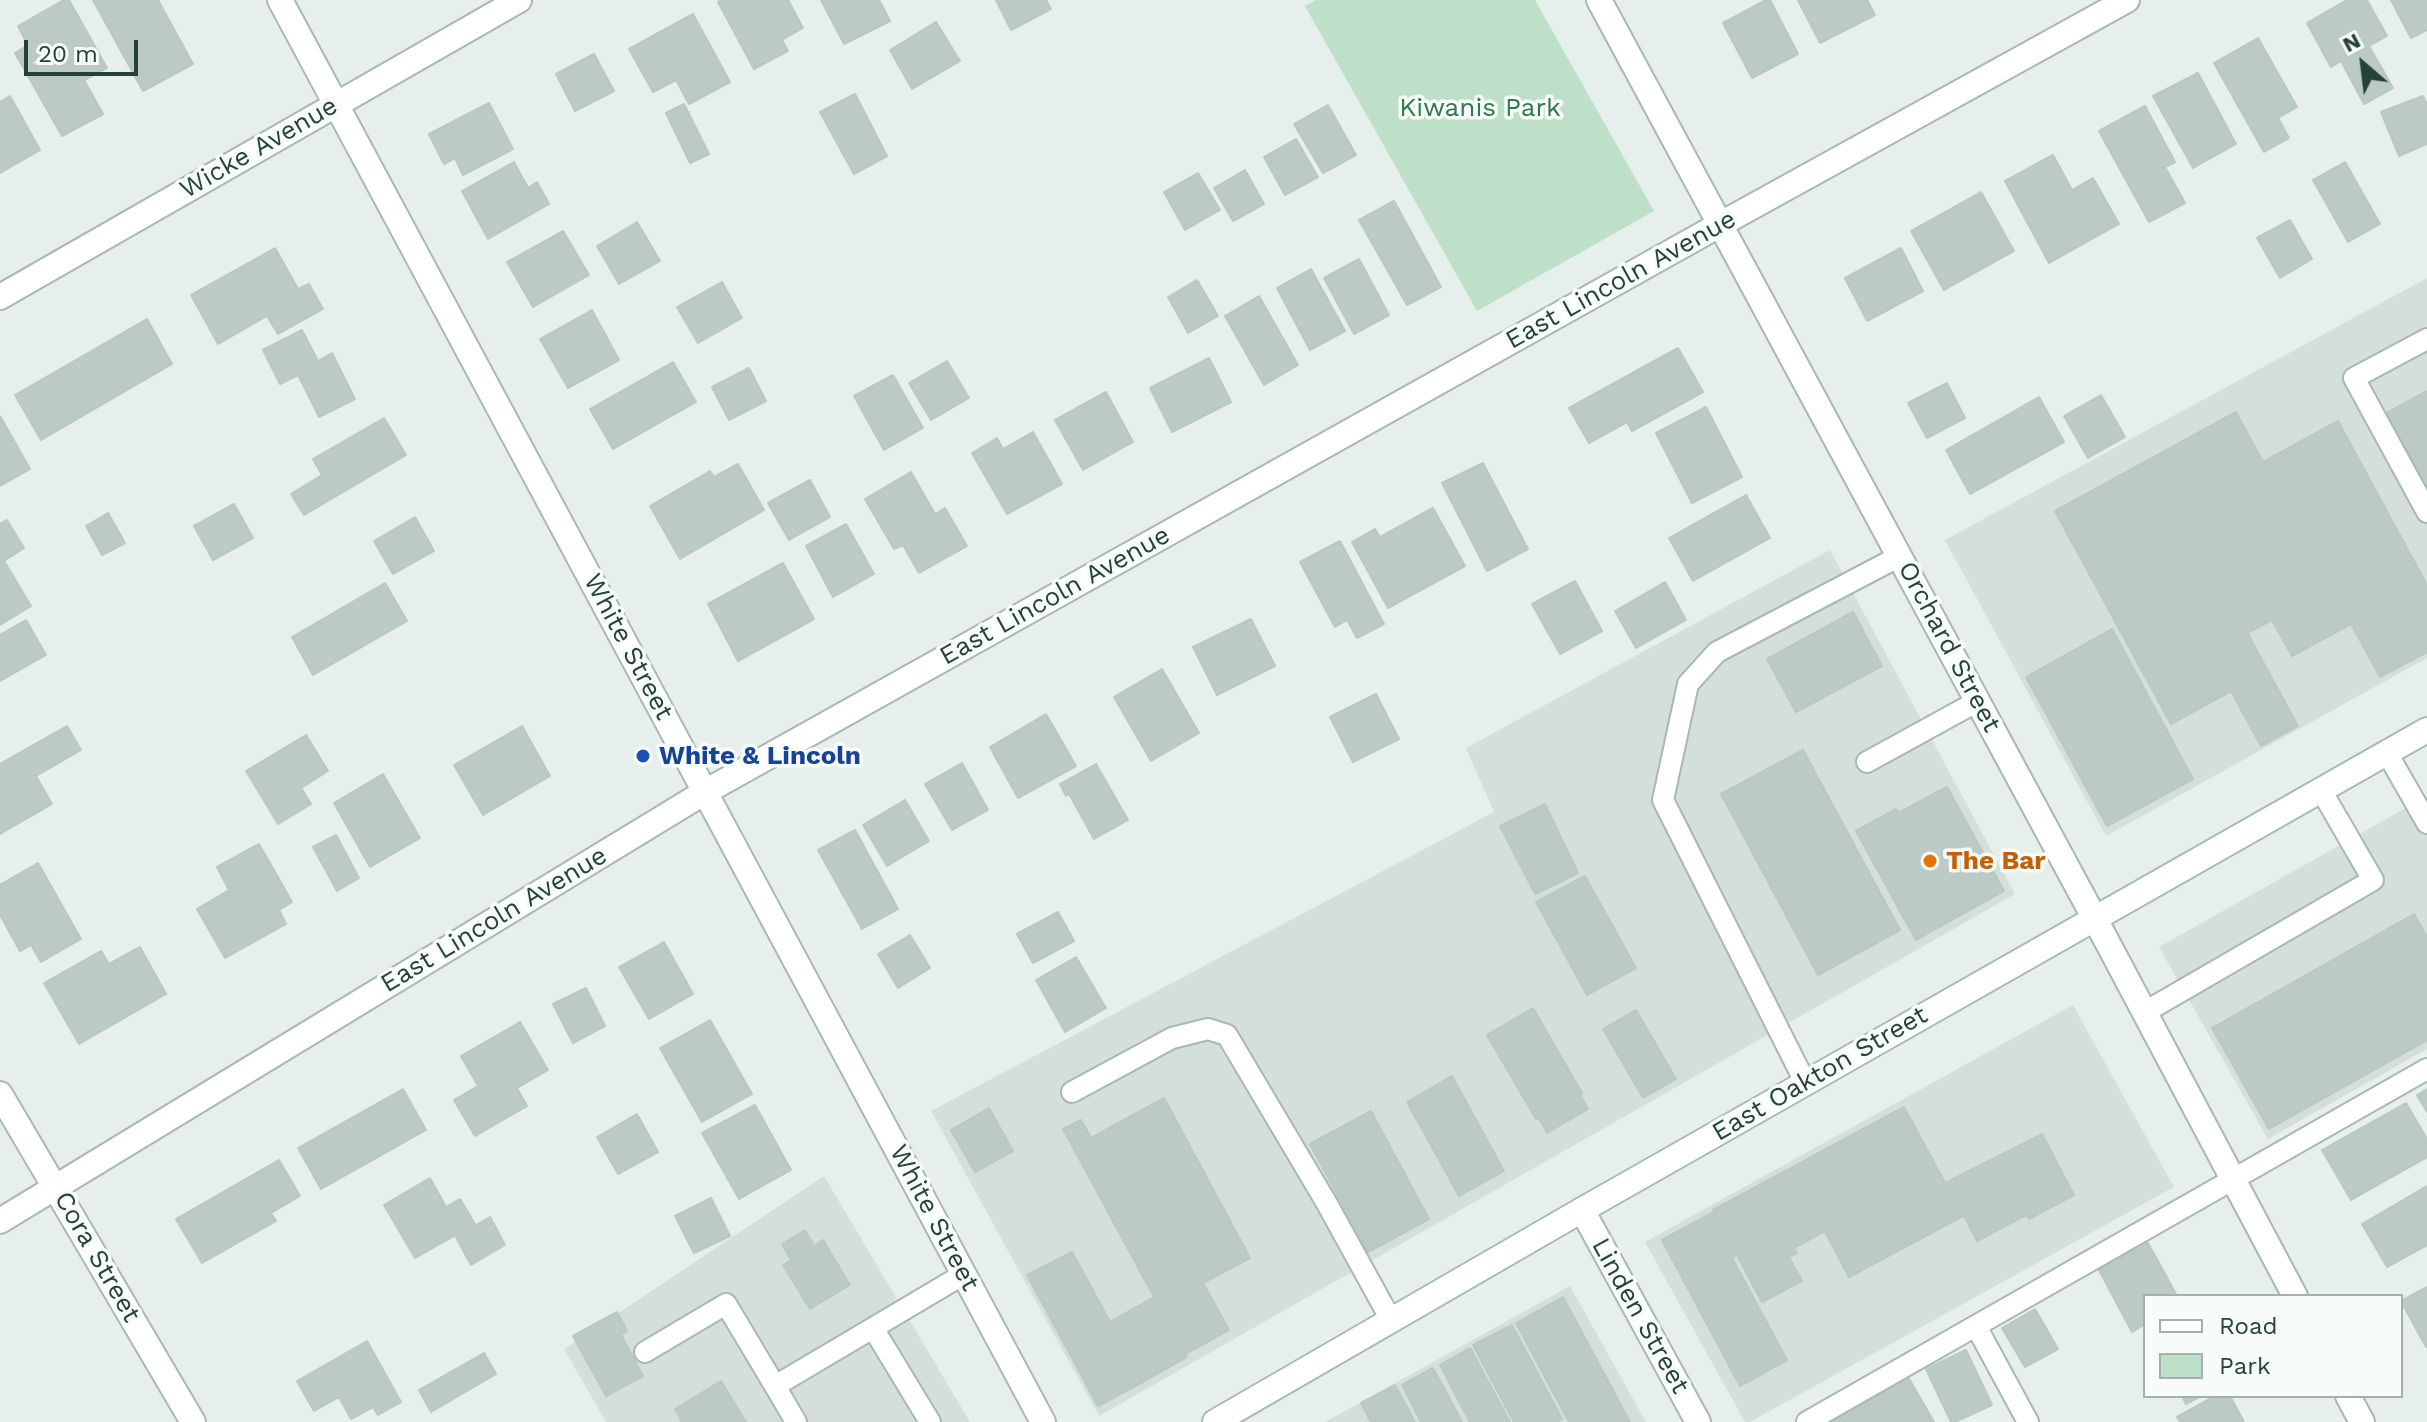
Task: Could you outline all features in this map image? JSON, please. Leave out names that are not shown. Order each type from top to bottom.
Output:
[{"type":"street","name":"White Street","points":[[280,0],[1043,1422]]},
{"type":"street","name":"Wicke Avenue","points":[[0,297],[519,0]]},
{"type":"street","name":"Orchard Street","points":[[1599,0],[2294,1294]]},
{"type":"street","name":"East Lincoln Avenue","points":[[0,1221],[705,792],[2127,0]]},
{"type":"street","name":"East Oakton Street","points":[[1215,1422],[1805,1082],[2427,730]]},
{"type":"street","name":"Cora Street","points":[[0,1094],[193,1422]]},
{"type":"street","name":"Linden Street","points":[[1582,1210],[1698,1422]]},
{"type":"street","points":[[2349,1398],[2362,1422]]},
{"type":"lane","points":[[2427,339],[2354,378],[2427,512]]},
{"type":"lane","points":[[1805,1082],[1663,800],[1688,684],[1717,652],[1900,556]]},
{"type":"lane","points":[[1867,762],[1978,701]]},
{"type":"lane","points":[[2387,753],[2427,823]]},
{"type":"lane","points":[[2145,1012],[2373,880],[2321,790]]},
{"type":"lane","points":[[1072,1092],[1172,1038],[1208,1029],[1227,1035],[1391,1320]]},
{"type":"lane","points":[[1807,1422],[2427,1069]]},
{"type":"lane","points":[[775,1386],[964,1274]]},
{"type":"lane","points":[[645,1352],[726,1304],[796,1422]]},
{"type":"lane","points":[[1976,1326],[2028,1422]]},
{"type":"lane","points":[[873,1328],[930,1422]]},
{"type":"shaded area","points":[[2427,278],[2427,658],[2106,836],[1945,540]]},
{"type":"shaded area","points":[[1830,550],[2015,894],[1099,1416],[931,1111],[1494,812],[1466,748]]},
{"type":"shaded area","points":[[2427,796],[2427,1049],[2268,1139],[2159,947]]},
{"type":"shaded area","points":[[2073,1005],[2174,1187],[1750,1422],[1745,1422],[1645,1242]]},
{"type":"shaded area","points":[[824,1176],[970,1422],[606,1422],[564,1349]]},
{"type":"shaded area","points":[[1570,1286],[1646,1422],[1325,1422]]},
{"type":"green space","name":"Kiwanis Park","points":[[1316,0],[1535,0],[1654,211],[1477,311],[1305,6]]},
{"type":"building","points":[[69,0],[107,68],[84,80],[103,114],[62,136],[15,53],[28,45],[18,26]]},
{"type":"building","points":[[93,0],[158,0],[193,64],[143,91]]},
{"type":"building","points":[[788,0],[803,28],[782,40],[788,51],[754,69],[718,2]]},
{"type":"building","points":[[821,0],[879,0],[890,21],[844,44]]},
{"type":"building","points":[[996,0],[1046,0],[1051,9],[1011,30]]},
{"type":"building","points":[[1770,0],[1798,54],[1752,78],[1723,23]]},
{"type":"building","points":[[1798,0],[1867,0],[1875,15],[1820,43]]},
{"type":"building","points":[[2347,0],[2367,0],[2387,36],[2369,46],[2393,88],[2364,104],[2341,61],[2331,67],[2307,23]]},
{"type":"building","points":[[2391,0],[2427,0],[2427,30],[2411,38]]},
{"type":"building","points":[[693,14],[730,82],[689,104],[676,80],[653,92],[629,49]]},
{"type":"building","points":[[936,22],[960,61],[912,89],[890,50]]},
{"type":"building","points":[[2258,38],[2297,107],[2278,118],[2289,138],[2264,152],[2214,63]]},
{"type":"building","points":[[594,54],[614,91],[575,111],[556,74]]},
{"type":"building","points":[[2198,73],[2236,144],[2193,168],[2153,96]]},
{"type":"building","points":[[855,94],[887,156],[854,174],[820,112]]},
{"type":"building","points":[[10,96],[40,150],[0,173],[0,102]]},
{"type":"building","points":[[2423,96],[2427,105],[2427,144],[2399,156],[2381,112]]},
{"type":"building","points":[[489,103],[513,149],[463,175],[455,158],[444,164],[429,134]]},
{"type":"building","points":[[684,104],[709,154],[690,163],[666,113]]},
{"type":"building","points":[[1328,105],[1356,155],[1323,173],[1294,124]]},
{"type":"building","points":[[2145,106],[2175,162],[2165,167],[2185,203],[2149,222],[2099,131]]},
{"type":"building","points":[[1296,139],[1318,177],[1285,195],[1264,157]]},
{"type":"building","points":[[2053,155],[2072,190],[2093,178],[2119,224],[2049,263],[2005,181]]},
{"type":"building","points":[[514,162],[528,188],[537,182],[549,204],[488,239],[462,191]]},
{"type":"building","points":[[2345,162],[2380,224],[2348,242],[2313,180]]},
{"type":"building","points":[[1245,170],[1264,204],[1233,221],[1214,188]]},
{"type":"building","points":[[1198,173],[1220,210],[1185,230],[1164,192]]},
{"type":"building","points":[[1981,192],[2014,251],[1944,290],[1911,231]]},
{"type":"building","points":[[1394,201],[1441,287],[1407,305],[1359,220]]},
{"type":"building","points":[[2290,220],[2312,259],[2280,278],[2257,238]]},
{"type":"building","points":[[637,222],[660,261],[619,284],[597,246]]},
{"type":"building","points":[[563,231],[589,275],[533,307],[507,262]]},
{"type":"building","points":[[275,248],[298,289],[309,284],[323,309],[278,334],[267,316],[218,344],[191,295]]},
{"type":"building","points":[[1901,248],[1923,291],[1867,321],[1845,278]]},
{"type":"building","points":[[1359,259],[1389,315],[1354,334],[1324,278]]},
{"type":"building","points":[[1311,269],[1345,331],[1310,350],[1277,288]]},
{"type":"building","points":[[1197,280],[1218,316],[1188,333],[1168,297]]},
{"type":"building","points":[[722,282],[742,318],[698,343],[677,307]]},
{"type":"building","points":[[1259,296],[1298,365],[1264,385],[1225,316]]},
{"type":"building","points":[[592,310],[619,360],[568,388],[540,339]]},
{"type":"building","points":[[147,319],[172,364],[41,440],[15,395]]},
{"type":"building","points":[[302,330],[318,361],[332,353],[355,399],[319,417],[298,375],[280,384],[263,350]]},
{"type":"building","points":[[1678,348],[1703,392],[1632,431],[1627,422],[1589,443],[1569,408]]},
{"type":"building","points":[[1209,358],[1231,402],[1172,432],[1150,388]]},
{"type":"building","points":[[947,361],[969,398],[931,420],[909,383]]},
{"type":"building","points":[[673,362],[696,402],[613,449],[590,409]]},
{"type":"building","points":[[749,368],[766,401],[729,420],[712,387]]},
{"type":"building","points":[[893,375],[923,428],[884,450],[854,396]]},
{"type":"building","points":[[1947,383],[1965,418],[1927,438],[1908,403]]},
{"type":"building","points":[[2427,391],[2427,497],[2383,415]]},
{"type":"building","points":[[1106,392],[1133,442],[1083,470],[1055,420]]},
{"type":"building","points":[[2101,395],[2125,437],[2088,458],[2064,416]]},
{"type":"building","points":[[2039,397],[2064,442],[1970,494],[1946,450]]},
{"type":"building","points":[[1706,407],[1742,477],[1692,503],[1656,433]]},
{"type":"building","points":[[2236,412],[2351,624],[2292,656],[2272,620],[2247,633],[2152,458]]},
{"type":"building","points":[[0,416],[30,469],[0,486]]},
{"type":"building","points":[[384,418],[406,455],[304,515],[291,494],[322,475],[313,459]]},
{"type":"building","points":[[2338,421],[2427,585],[2427,652],[2380,677],[2263,462]]},
{"type":"building","points":[[1033,432],[1062,484],[1007,514],[972,453],[997,438],[1003,449]]},
{"type":"building","points":[[2152,458],[2298,726],[2261,746],[2231,691],[2171,724],[2055,511]]},
{"type":"building","points":[[1483,463],[1528,549],[1487,571],[1442,483]]},
{"type":"building","points":[[738,464],[764,510],[680,559],[650,506],[710,471],[714,477]]},
{"type":"building","points":[[911,472],[935,514],[945,508],[967,546],[919,573],[903,545],[894,549],[865,499]]},
{"type":"building","points":[[810,480],[830,517],[789,540],[768,503]]},
{"type":"building","points":[[1746,495],[1770,538],[1693,581],[1669,538]]},
{"type":"building","points":[[234,504],[253,538],[213,560],[194,526]]},
{"type":"building","points":[[1433,508],[1465,566],[1388,608],[1352,542],[1375,529],[1380,537]]},
{"type":"building","points":[[108,513],[125,543],[102,555],[86,526]]},
{"type":"building","points":[[415,517],[434,551],[393,574],[374,541]]},
{"type":"building","points":[[7,520],[24,548],[4,561],[31,606],[0,625],[0,524]]},
{"type":"building","points":[[846,524],[874,574],[833,597],[806,546]]},
{"type":"building","points":[[1340,541],[1384,624],[1357,638],[1347,620],[1335,627],[1300,562]]},
{"type":"building","points":[[783,563],[814,619],[738,661],[708,604]]},
{"type":"building","points":[[1575,581],[1602,631],[1560,654],[1532,604]]},
{"type":"building","points":[[1665,582],[1686,620],[1636,648],[1615,611]]},
{"type":"building","points":[[385,583],[407,621],[313,675],[292,637]]},
{"type":"building","points":[[1853,612],[1882,666],[1796,712],[1767,659]]},
{"type":"building","points":[[1251,619],[1275,666],[1217,695],[1193,647]]},
{"type":"building","points":[[26,620],[46,655],[0,681],[0,635]]},
{"type":"building","points":[[2112,629],[2193,779],[2107,826],[2026,677]]},
{"type":"building","points":[[1162,669],[1199,733],[1151,761],[1114,697]]},
{"type":"building","points":[[1376,694],[1399,739],[1353,762],[1330,717]]},
{"type":"building","points":[[1046,714],[1076,766],[1018,798],[990,747]]},
{"type":"building","points":[[67,726],[81,750],[36,776],[52,804],[0,834],[0,764]]},
{"type":"building","points":[[522,726],[550,776],[483,815],[454,765]]},
{"type":"building","points":[[306,735],[328,771],[301,788],[311,804],[278,824],[246,771]]},
{"type":"building","points":[[1803,750],[1900,930],[1818,975],[1721,794]]},
{"type":"building","points":[[962,763],[988,810],[952,830],[925,784]]},
{"type":"building","points":[[1096,764],[1128,820],[1094,839],[1060,784]]},
{"type":"building","points":[[383,774],[420,838],[370,867],[334,803]]},
{"type":"building","name":"The Bar","points":[[1947,787],[2004,891],[1916,940],[1856,831]]},
{"type":"building","points":[[905,800],[929,841],[887,866],[863,825]]},
{"type":"building","points":[[1545,804],[1578,873],[1535,894],[1500,826]]},
{"type":"building","points":[[855,830],[898,909],[862,929],[818,850]]},
{"type":"building","points":[[336,835],[359,878],[337,891],[313,847]]},
{"type":"building","points":[[259,844],[292,902],[279,910],[286,924],[225,958],[197,909],[229,890],[217,867]]},
{"type":"building","points":[[38,863],[81,939],[41,962],[31,945],[20,951],[0,915],[0,885]]},
{"type":"building","points":[[1585,876],[1636,968],[1587,995],[1536,902]]},
{"type":"building","points":[[1058,912],[1074,941],[1033,963],[1017,934]]},
{"type":"building","points":[[2414,914],[2427,937],[2427,1040],[2269,1129],[2212,1028]]},
{"type":"building","points":[[910,935],[930,968],[898,988],[878,954]]},
{"type":"building","points":[[664,942],[693,994],[649,1019],[619,967]]},
{"type":"building","points":[[140,947],[166,994],[79,1044],[44,983],[101,951],[109,964]]},
{"type":"building","points":[[1076,957],[1106,1008],[1065,1032],[1036,980]]},
{"type":"building","points":[[586,988],[605,1026],[573,1043],[553,1004]]},
{"type":"building","points":[[1533,1008],[1588,1109],[1547,1133],[1487,1035]]},
{"type":"building","points":[[1636,1010],[1676,1079],[1643,1098],[1603,1029]]},
{"type":"building","points":[[710,1020],[752,1094],[702,1122],[660,1048]]},
{"type":"building","points":[[520,1022],[548,1070],[517,1088],[527,1106],[475,1136],[454,1100],[478,1086],[461,1056]]},
{"type":"building","points":[[1452,1076],[1504,1171],[1459,1196],[1407,1102]]},
{"type":"building","points":[[403,1089],[426,1130],[321,1189],[298,1148]]},
{"type":"building","points":[[2427,1089],[2427,1112],[2417,1095]]},
{"type":"building","points":[[1164,1098],[1250,1258],[1203,1283],[1229,1330],[1185,1354],[1063,1129],[1081,1120],[1091,1138]]},
{"type":"building","points":[[2406,1103],[2427,1139],[2427,1157],[2351,1200],[2322,1150]]},
{"type":"building","points":[[755,1105],[791,1170],[739,1199],[702,1133]]},
{"type":"building","points":[[1904,1107],[1963,1216],[1849,1277],[1791,1168]]},
{"type":"building","points":[[989,1108],[1013,1151],[975,1172],[951,1130]]},
{"type":"building","points":[[1371,1111],[1429,1219],[1368,1252],[1310,1144]]},
{"type":"building","points":[[637,1114],[658,1152],[618,1174],[597,1137]]},
{"type":"building","points":[[2042,1134],[2074,1195],[2029,1219],[2026,1215],[1977,1241],[1947,1182]]},
{"type":"building","points":[[279,1160],[300,1196],[271,1213],[276,1221],[202,1263],[176,1219]]},
{"type":"building","points":[[1791,1168],[1825,1231],[1794,1248],[1797,1253],[1789,1257],[1802,1281],[1762,1302],[1713,1210]]},
{"type":"building","points":[[430,1178],[446,1207],[460,1199],[475,1224],[415,1258],[384,1205]]},
{"type":"building","points":[[2427,1186],[2427,1245],[2387,1267],[2362,1224]]},
{"type":"building","points":[[711,1198],[730,1236],[694,1253],[675,1216]]},
{"type":"building","points":[[1714,1212],[1736,1255],[1732,1258],[1787,1360],[1740,1386],[1662,1240]]},
{"type":"building","points":[[490,1217],[505,1245],[471,1265],[456,1237]]},
{"type":"building","points":[[805,1230],[814,1246],[823,1240],[850,1285],[810,1309],[783,1265],[791,1260],[782,1244]]},
{"type":"building","points":[[2148,1243],[2176,1294],[2143,1294],[2143,1325],[2132,1332],[2099,1270]]},
{"type":"building","points":[[1072,1252],[1143,1382],[1098,1406],[1027,1275]]},
{"type":"building","points":[[2427,1287],[2427,1347],[2403,1305],[2403,1300]]},
{"type":"building","points":[[1154,1297],[1187,1357],[1143,1382],[1110,1322]]},
{"type":"building","points":[[1563,1297],[1630,1422],[1569,1422],[1516,1323]]},
{"type":"building","points":[[2035,1309],[2058,1349],[2025,1367],[2002,1328]]},
{"type":"building","points":[[617,1312],[627,1331],[621,1335],[643,1376],[606,1396],[573,1336]]},
{"type":"building","points":[[1512,1325],[1562,1419],[1556,1422],[1514,1422],[1473,1345]]},
{"type":"building","points":[[367,1341],[401,1402],[378,1415],[373,1407],[351,1419],[339,1397],[314,1411],[297,1381]]},
{"type":"building","points":[[1470,1348],[1510,1422],[1470,1422],[1440,1365]]},
{"type":"building","points":[[1966,1350],[1992,1405],[1951,1422],[1926,1369]]},
{"type":"building","points":[[484,1353],[496,1374],[431,1412],[419,1390]]},
{"type":"building","points":[[1433,1368],[1462,1422],[1421,1422],[1402,1385]]},
{"type":"building","points":[[1907,1375],[1934,1422],[1825,1422]]},
{"type":"building","points":[[721,1381],[746,1422],[682,1422],[675,1409]]},
{"type":"building","points":[[1395,1385],[1415,1422],[1371,1422],[1361,1403]]},
{"type":"building","points":[[2183,1398],[2197,1398],[2186,1404]]},
{"type":"building","points":[[2211,1398],[2231,1398],[2244,1422],[2180,1422],[2177,1417]]},
{"type":"place","name":"White & Lincoln","points":[[643,756]]},
{"type":"place","name":"The Bar","points":[[1930,861]]}]
